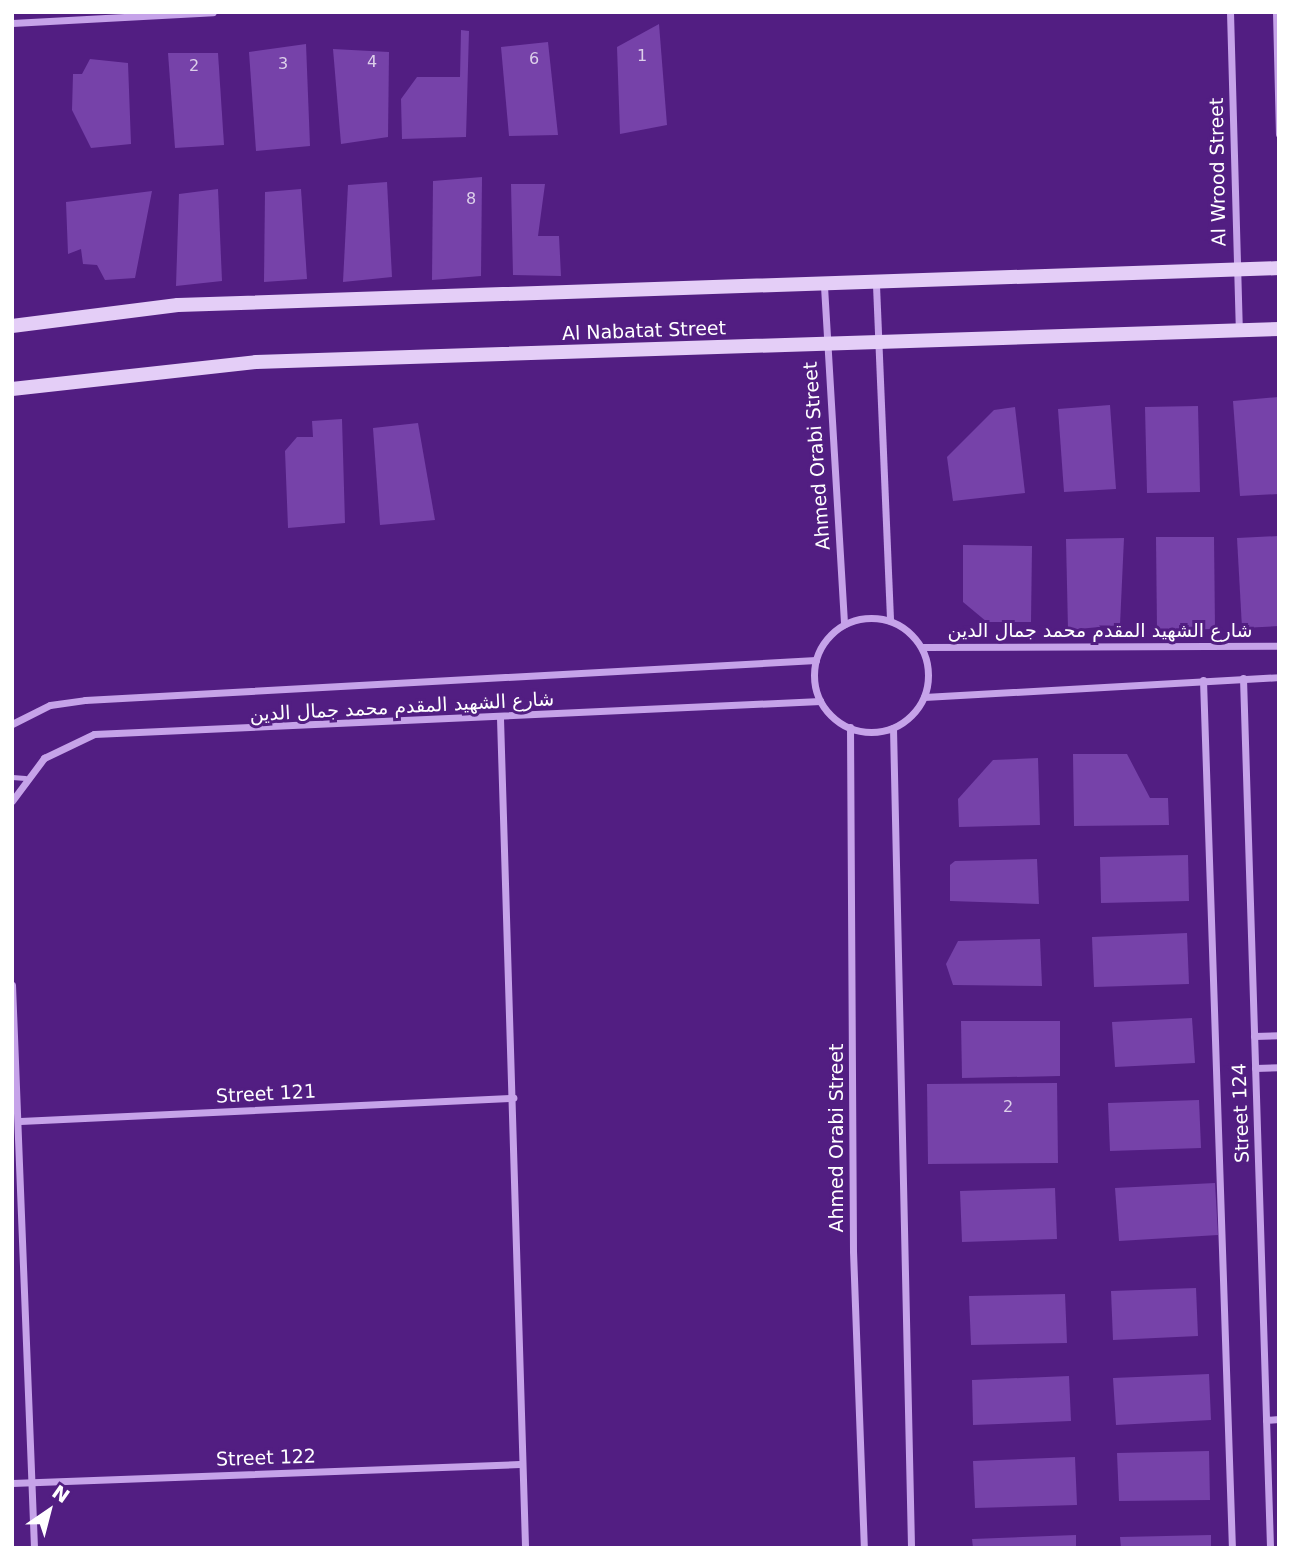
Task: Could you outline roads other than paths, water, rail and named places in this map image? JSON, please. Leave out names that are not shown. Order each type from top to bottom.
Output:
[{"type":"street","points":[[12,23],[213,12]]},
{"type":"street","name":"Al Wrood Street","points":[[1230,12],[1239,330]]},
{"type":"street","points":[[1276,12],[1279,134]]},
{"type":"street","name":"Al Nabatat Street","points":[[12,326],[178,305],[876,285],[1279,268]]},
{"type":"street","points":[[876,285],[890,621]]},
{"type":"street","name":"Ahmed Orabi Street","points":[[824,286],[844,624]]},
{"type":"street","name":"Al Nabatat Street","points":[[12,389],[181,366],[1279,329]]},
{"type":"street","points":[[890,621],[922,647],[928,681],[924,697],[892,728],[850,727],[820,701],[816,660],[844,624],[890,621]]},
{"type":"street","name":"شارع الشهيد المقدم محمد جمال الدين","points":[[922,647],[1279,646]]},
{"type":"street","name":"شارع الشهيد المقدم محمد جمال الدين","points":[[12,724],[50,705],[85,701],[816,660]]},
{"type":"street","points":[[924,697],[1279,677]]},
{"type":"street","name":"Street 124","points":[[1243,678],[1270,1548]]},
{"type":"street","name":"Street 124","points":[[1203,680],[1232,1548]]},
{"type":"street","name":"شارع الشهيد المقدم محمد جمال الدين","points":[[12,801],[25,778],[55,751],[94,734],[500,718],[820,701]]},
{"type":"street","points":[[500,718],[513,1098],[520,1464],[526,1548]]},
{"type":"street","name":"Ahmed Orabi Street","points":[[850,727],[853,1251],[864,1548]]},
{"type":"street","points":[[892,728],[911,1548]]},
{"type":"street","points":[[12,985],[20,1121],[34,1548]]},
{"type":"street","points":[[1254,1036],[1279,1035]]},
{"type":"street","points":[[1255,1068],[1279,1067]]},
{"type":"street","name":"Street 121","points":[[20,1121],[513,1098]]},
{"type":"street","points":[[1266,1420],[1279,1419]]},
{"type":"street","name":"Street 122","points":[[12,1483],[520,1464]]},
{"type":"lane","points":[[12,777],[25,778]]}]
